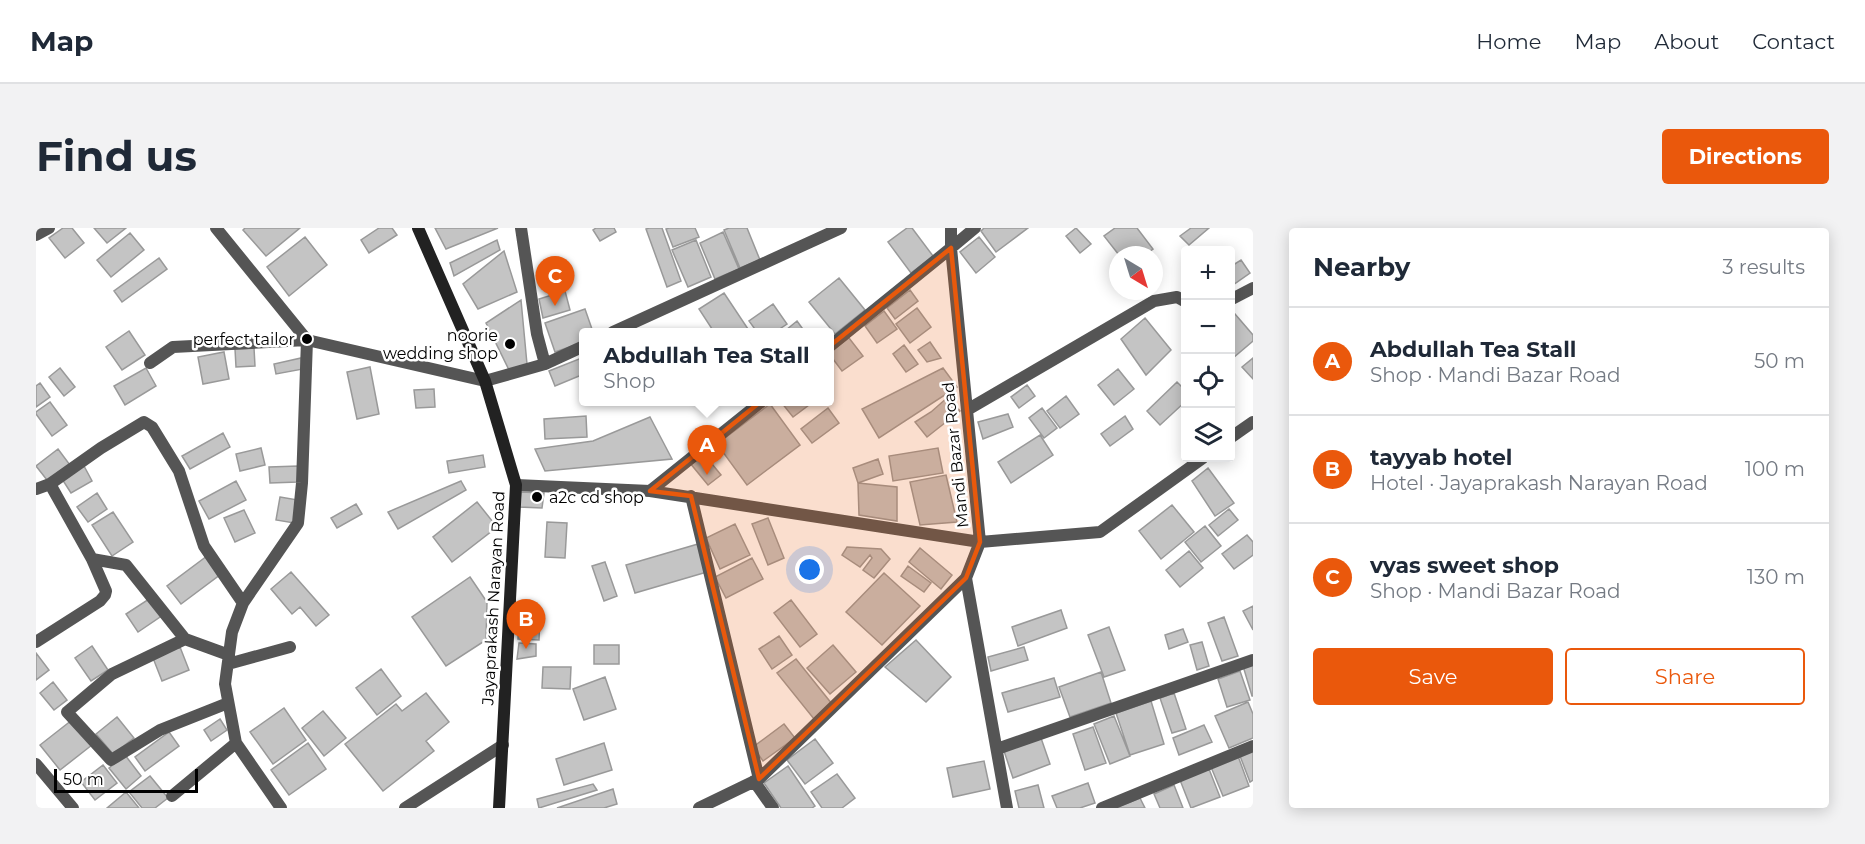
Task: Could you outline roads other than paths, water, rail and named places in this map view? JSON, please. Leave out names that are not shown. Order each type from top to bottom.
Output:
[{"type":"street","points":[[36,236],[49,228]]},
{"type":"street","points":[[216,228],[308,340],[302,483],[298,523],[243,603],[232,632],[225,684],[236,743],[281,808]]},
{"type":"street","name":"Jayaprakash Narayan Road","points":[[418,228],[485,381],[516,485],[499,808]]},
{"type":"street","points":[[522,228],[537,334],[545,364]]},
{"type":"street","points":[[624,328],[841,228]]},
{"type":"street","name":"Mandi Bazar Road","points":[[951,228],[951,248],[980,542],[966,578]]},
{"type":"street","points":[[834,343],[975,228]]},
{"type":"street","points":[[1235,297],[1253,288]]},
{"type":"street","points":[[967,410],[1154,301],[1177,297],[1182,300]]},
{"type":"street","points":[[150,363],[173,347],[308,340],[485,381],[545,364],[579,348]]},
{"type":"street","points":[[650,491],[756,406]]},
{"type":"street","points":[[36,489],[50,484],[101,448],[147,422],[179,471],[204,546],[243,603]]},
{"type":"street","points":[[1235,435],[1253,422]]},
{"type":"street","points":[[516,485],[650,491],[691,496],[980,542],[1100,532],[1197,462]]},
{"type":"street","points":[[36,642],[100,601],[106,591],[92,559],[50,484]]},
{"type":"street","points":[[691,496],[757,780],[773,808]]},
{"type":"street","points":[[92,559],[126,565],[185,639],[228,660],[290,647]]},
{"type":"street","points":[[699,808],[757,780],[966,578]]},
{"type":"street","points":[[966,578],[1006,808]]},
{"type":"street","points":[[185,639],[112,674],[67,712],[111,760],[160,730],[228,703]]},
{"type":"street","points":[[997,749],[1253,660]]},
{"type":"street","points":[[172,796],[236,743]]},
{"type":"street","points":[[405,808],[503,745]]},
{"type":"street","points":[[1102,808],[1253,747]]},
{"type":"street","points":[[36,764],[74,808]]},
{"type":"place","name":"vyas sweet shop","points":[[555,306]]},
{"type":"place","name":"perfect tailor","points":[[307,339]]},
{"type":"place","name":"noorie wedding shop","points":[[510,344]]},
{"type":"place","name":"Abdullah Tea Stall","points":[[707,475]]},
{"type":"place","name":"a2c cd shop","points":[[537,497]]},
{"type":"place","name":"tayyab hotel","points":[[526,649]]}]
